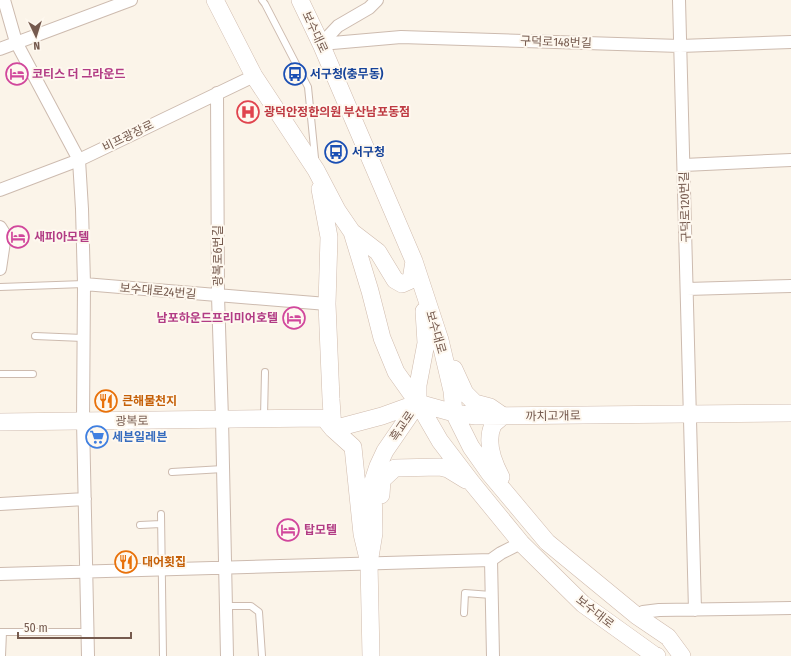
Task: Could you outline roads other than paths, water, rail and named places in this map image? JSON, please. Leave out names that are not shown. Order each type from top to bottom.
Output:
[{"type":"main road","name":"보수대로","points":[[215,0],[254,76],[316,170],[352,232],[382,338],[396,372],[418,403],[440,441],[521,543],[583,604],[655,656]]},
{"type":"main road","name":"보수대로","points":[[300,0],[321,44],[414,261],[440,340],[452,391],[454,413],[471,447],[490,474],[547,542],[637,616],[668,636],[682,656]]},
{"type":"main road","name":"보수대로","points":[[316,170],[329,237],[327,304],[330,399],[333,429]]},
{"type":"main road","points":[[352,232],[378,252],[395,280],[402,284],[411,280],[414,261]]},
{"type":"main road","points":[[423,287],[436,309],[447,339],[454,369],[465,393],[475,403],[490,407],[503,416],[494,424],[490,437],[490,450],[497,470],[519,509]]},
{"type":"main road","name":"흑교로","points":[[371,656],[369,563],[374,533],[374,481],[378,466],[385,451],[418,403],[418,385],[426,343],[423,287]]},
{"type":"main road","points":[[333,429],[382,416],[418,403]]},
{"type":"main road","name":"까치고개로","points":[[418,403],[454,413],[476,416],[791,413]]},
{"type":"main road","name":"광복로","points":[[0,422],[324,418],[333,429]]},
{"type":"main road","name":"흑교로","points":[[333,429],[353,447],[362,534],[369,563]]},
{"type":"main road","points":[[374,533],[381,496],[382,480],[395,468],[444,468],[472,483]]},
{"type":"street","points":[[4,0],[16,42],[79,160],[84,284],[83,421],[88,656]]},
{"type":"street","points":[[0,49],[131,0]]},
{"type":"street","points":[[321,44],[338,26],[369,8],[376,0]]},
{"type":"street","name":"구덕로120번길","points":[[679,0],[690,415]]},
{"type":"street","name":"구덕로148번길","points":[[321,44],[401,37],[680,46],[791,42]]},
{"type":"street","name":"비프광장로","points":[[0,190],[79,160],[254,76]]},
{"type":"street","name":"광복로6번길","points":[[217,93],[218,296],[227,656]]},
{"type":"street","points":[[684,165],[791,160]]},
{"type":"street","points":[[0,269],[2,232]]},
{"type":"street","name":"보수대로24번길","points":[[84,284],[327,304]]},
{"type":"street","points":[[687,289],[791,286]]},
{"type":"street","points":[[690,415],[695,610]]},
{"type":"street","points":[[0,504],[85,499]]},
{"type":"street","points":[[0,574],[491,560],[521,543]]},
{"type":"street","points":[[491,560],[493,656]]},
{"type":"street","points":[[637,616],[643,612],[659,610],[791,608]]},
{"type":"lane","points":[[262,0],[308,87],[316,170]]},
{"type":"lane","points":[[0,287],[84,284]]},
{"type":"lane","points":[[35,336],[83,338]]},
{"type":"lane","points":[[264,418],[266,372]]},
{"type":"lane","points":[[0,374],[33,374]]},
{"type":"lane","points":[[172,472],[223,469]]},
{"type":"lane","points":[[162,514],[163,656]]},
{"type":"lane","points":[[140,524],[161,524]]},
{"type":"lane","points":[[464,613],[465,593],[491,594]]},
{"type":"lane","points":[[226,606],[251,606],[259,612],[262,656]]},
{"type":"lane","points":[[2,656],[1,632],[88,632]]},
{"type":"place","name":"코티스 더 그라운드","points":[[17,74]]},
{"type":"place","name":"서구청(충무동)","points":[[295,74]]},
{"type":"place","name":"광덕안정한의원 부산남포동점","points":[[248,112]]},
{"type":"place","name":"서구청","points":[[336,152]]},
{"type":"place","name":"새피아모텔","points":[[18,237]]},
{"type":"place","name":"남포하운드프리미어호텔","points":[[294,318]]},
{"type":"place","name":"큰해물천지","points":[[106,401]]},
{"type":"place","name":"세븐일레븐","points":[[97,437]]},
{"type":"place","name":"탑모텔","points":[[288,530]]},
{"type":"place","name":"대어횟집","points":[[126,562]]}]
